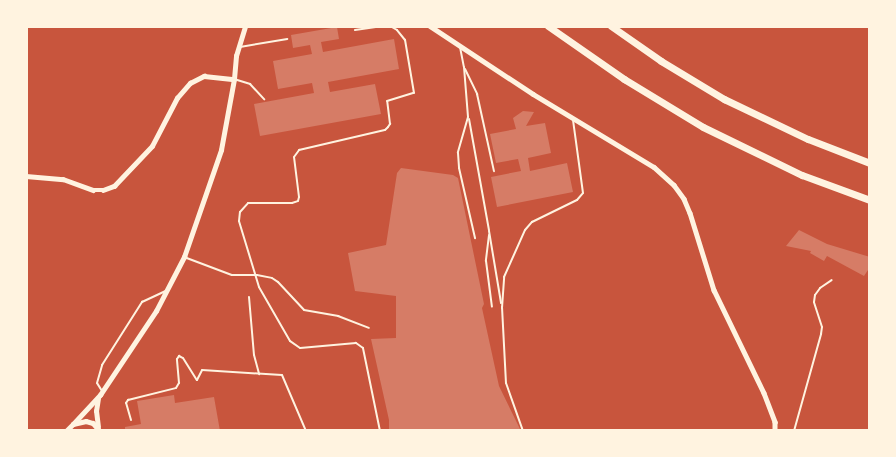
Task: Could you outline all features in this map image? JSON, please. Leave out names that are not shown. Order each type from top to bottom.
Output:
[{"type":"highway","points":[[548,26],[624,79],[703,127],[802,175],[870,200]]},
{"type":"highway","points":[[610,26],[661,61],[724,99],[801,136],[870,163]]},
{"type":"street","points":[[66,431],[101,393],[168,290],[184,257],[220,150],[234,79],[238,47],[245,26]]},
{"type":"street","points":[[430,26],[572,118],[654,167],[674,185],[684,199],[714,290],[764,393],[775,422],[775,431]]},
{"type":"street","points":[[26,176],[62,179],[98,190],[114,186],[152,146],[177,98],[190,83],[204,76],[234,79]]},
{"type":"street","points":[[99,429],[96,411],[101,393]]},
{"type":"street","points":[[73,424],[86,421],[99,429]]},
{"type":"lane","points":[[355,30],[383,26]]},
{"type":"lane","points":[[380,431],[363,348],[356,343],[300,348],[290,341],[258,287],[239,221],[242,208],[253,202],[292,203],[298,201],[296,153],[299,150],[385,130],[390,124],[386,101],[414,93],[404,40],[400,33],[390,26]]},
{"type":"lane","points":[[238,47],[287,39]]},
{"type":"lane","points":[[460,47],[464,67],[468,117],[502,308],[506,383],[523,431]]},
{"type":"lane","points":[[464,67],[478,94],[494,171]]},
{"type":"lane","points":[[234,79],[250,84],[264,98]]},
{"type":"lane","points":[[468,117],[458,154],[459,168],[475,238]]},
{"type":"lane","points":[[502,308],[504,277],[525,230],[532,222],[577,200],[583,193],[572,118]]},
{"type":"lane","points":[[489,231],[486,261],[492,307]]},
{"type":"lane","points":[[184,257],[232,275],[255,275],[272,278],[304,310],[338,316],[370,328]]},
{"type":"lane","points":[[794,431],[821,334],[822,327],[814,302],[815,295],[820,288],[832,280]]},
{"type":"lane","points":[[101,393],[97,383],[102,365],[142,302],[168,290]]},
{"type":"lane","points":[[249,297],[254,355],[259,374]]},
{"type":"lane","points":[[131,420],[128,400],[176,388],[179,384],[177,359],[179,356],[183,358],[197,380],[202,370],[282,375],[306,431]]},
{"type":"building","points":[[337,27],[339,39],[321,42],[323,52],[394,39],[399,69],[328,82],[330,92],[375,84],[381,114],[260,136],[254,104],[314,93],[312,83],[278,89],[273,61],[312,54],[310,45],[293,48],[291,35]]},
{"type":"building","points":[[523,111],[534,112],[526,126],[545,123],[551,153],[528,158],[530,171],[567,163],[573,192],[497,207],[491,177],[521,171],[518,159],[496,163],[490,134],[516,129],[513,118]]},
{"type":"building","points":[[401,168],[453,175],[458,178],[484,304],[482,308],[499,386],[521,431],[389,431],[389,420],[371,339],[396,338],[396,296],[355,291],[348,253],[386,245],[397,173]]},
{"type":"building","points":[[799,230],[827,244],[870,257],[870,267],[864,276],[827,256],[824,261],[810,253],[811,251],[786,246]]},
{"type":"building","points":[[174,395],[175,403],[214,397],[220,431],[125,431],[125,427],[141,424],[137,401]]}]
